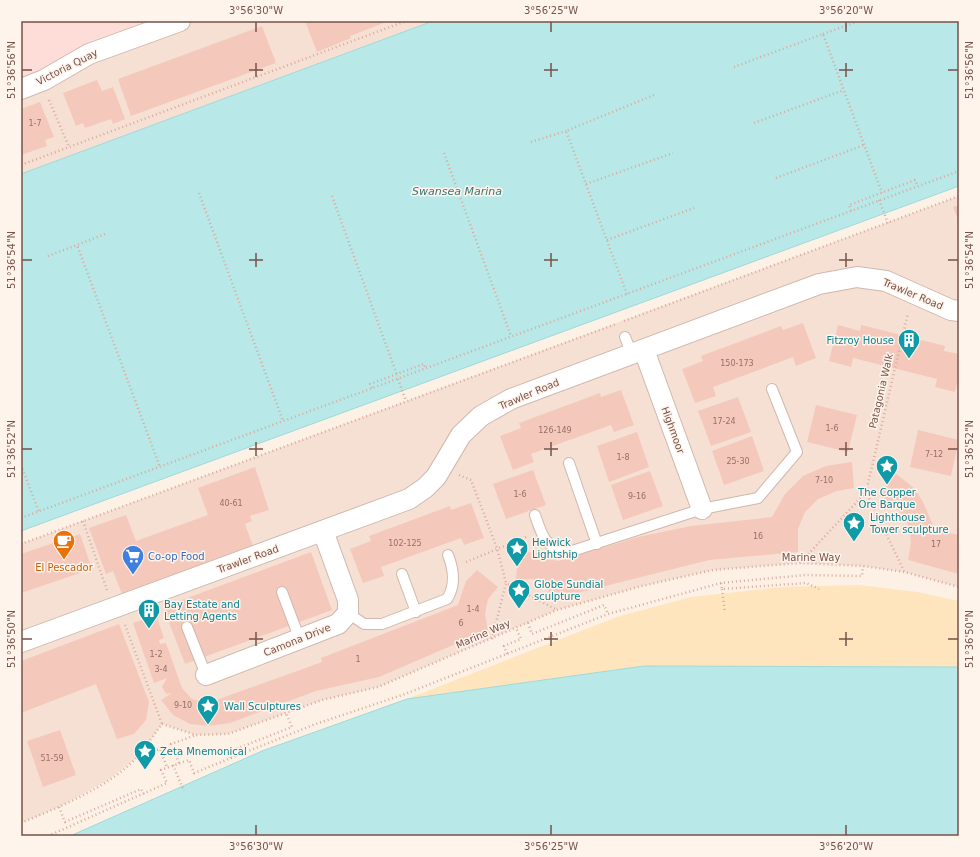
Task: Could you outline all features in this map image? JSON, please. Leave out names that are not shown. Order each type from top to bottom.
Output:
[{"type":"street","name":"Victoria Quay","points":[[21,89],[44,80],[89,54],[180,21]]},
{"type":"street","name":"Trawler Road","points":[[21,642],[409,499],[425,488],[436,477],[461,435],[481,416],[511,399],[634,347],[819,284],[857,277],[886,281],[950,310],[959,311]]},
{"type":"street","name":"Highmoor","points":[[634,347],[702,509]]},
{"type":"street","points":[[323,531],[348,600],[348,613]]},
{"type":"street","name":"Camona Drive","points":[[206,675],[300,640],[338,624],[348,613]]},
{"type":"lane","points":[[535,515],[549,546],[566,553],[702,509],[758,498],[797,452],[772,389]]},
{"type":"lane","points":[[569,464],[597,544]]},
{"type":"lane","points":[[348,613],[364,624],[382,624],[447,599],[453,589],[453,568],[448,555]]},
{"type":"lane","points":[[402,574],[416,612]]},
{"type":"lane","points":[[282,592],[300,640]]},
{"type":"lane","points":[[187,627],[206,675]]},
{"type":"path","points":[[21,165],[406,21]]},
{"type":"path","points":[[734,67],[856,22]]},
{"type":"path","points":[[824,34],[882,192]]},
{"type":"path","points":[[754,123],[844,90]]},
{"type":"path","points":[[47,94],[70,147]]},
{"type":"path","points":[[531,142],[566,131],[654,95]]},
{"type":"path","points":[[566,131],[627,294]]},
{"type":"path","points":[[776,178],[864,145]]},
{"type":"path","points":[[444,153],[511,336]]},
{"type":"path","points":[[586,184],[673,153]]},
{"type":"path","points":[[21,518],[959,171]]},
{"type":"path","points":[[851,211],[849,205],[882,192],[916,180],[918,186]]},
{"type":"path","points":[[199,193],[283,421]]},
{"type":"path","points":[[332,196],[397,375]]},
{"type":"path","points":[[21,544],[959,196]]},
{"type":"path","points":[[879,200],[888,223]]},
{"type":"path","points":[[607,240],[694,208]]},
{"type":"path","points":[[48,256],[105,234]]},
{"type":"path","points":[[77,245],[160,466]]},
{"type":"path","name":"Patagonia Walk","points":[[866,492],[905,322],[914,294]]},
{"type":"path","points":[[372,388],[370,384],[424,364],[426,368]]},
{"type":"path","points":[[398,378],[406,401]]},
{"type":"path","points":[[21,465],[39,512]]},
{"type":"path","points":[[442,468],[471,480],[497,548],[506,583],[492,640]]},
{"type":"path","points":[[800,563],[866,492],[904,572]]},
{"type":"path","points":[[83,521],[107,590]]},
{"type":"path","points":[[453,568],[497,548],[541,531]]},
{"type":"path","name":"Marine Way","points":[[162,724],[196,735],[228,734],[322,700],[378,687],[492,640],[558,610],[642,586],[713,570],[800,563],[863,566],[904,572],[959,587]]},
{"type":"path","points":[[48,836],[167,783],[162,770],[167,767],[189,760],[194,773],[312,725],[405,694],[608,614],[721,583],[805,575],[862,576],[863,566]]},
{"type":"path","points":[[506,583],[558,610]]},
{"type":"path","points":[[721,583],[725,613]]},
{"type":"path","points":[[722,589],[806,583],[819,589]]},
{"type":"path","points":[[528,623],[532,634],[604,605],[608,614]]},
{"type":"path","points":[[21,824],[59,807],[108,780],[138,757],[162,724],[122,618]]},
{"type":"path","points":[[507,654],[504,646],[521,638],[516,628]]},
{"type":"path","points":[[231,758],[228,752],[292,727],[286,713]]},
{"type":"path","points":[[179,763],[172,744],[196,735]]},
{"type":"path","points":[[138,757],[160,749],[167,767]]},
{"type":"path","points":[[173,765],[184,791]]},
{"type":"path","points":[[59,807],[66,822],[141,789],[144,794]]},
{"type":"shaded area","points":[[21,21],[180,21],[21,89]]},
{"type":"shaded area","points":[[180,21],[433,21],[21,174],[21,89]]},
{"type":"shaded area","points":[[959,196],[959,587],[904,572],[863,566],[799,563],[713,570],[642,586],[557,610],[378,687],[322,700],[228,734],[196,735],[162,724],[138,757],[108,780],[59,807],[21,823],[21,544]]},
{"type":"sand","points":[[859,585],[917,592],[959,601],[959,667],[644,666],[407,699],[617,617],[691,597],[782,587]]},
{"type":"water","name":"Swansea Marina","points":[[433,21],[959,21],[959,186],[21,531],[21,174]]},
{"type":"water","points":[[644,666],[959,667],[959,836],[70,836],[262,751],[407,699]]},
{"type":"building","points":[[305,21],[389,21],[350,36],[351,38],[317,52]]},
{"type":"building","points":[[262,26],[276,63],[131,116],[118,79]]},
{"type":"building","points":[[97,80],[102,91],[113,87],[125,119],[113,124],[111,119],[85,128],[83,123],[76,126],[63,93]]},
{"type":"building","points":[[40,102],[54,137],[45,140],[47,146],[21,155],[21,109]]},
{"type":"building","points":[[959,205],[959,222],[953,207]]},
{"type":"building","points":[[803,323],[816,358],[796,366],[793,357],[713,387],[716,396],[695,403],[682,369],[703,361],[701,356],[781,326],[783,330]]},
{"type":"building","name":"Fitzroy House","points":[[838,325],[860,331],[861,325],[945,346],[944,351],[959,354],[959,375],[955,392],[935,387],[937,379],[853,358],[851,367],[829,361]]},
{"type":"building","points":[[621,390],[634,425],[614,432],[611,425],[531,454],[534,462],[513,470],[500,436],[521,428],[519,423],[600,393],[601,397]]},
{"type":"building","points":[[738,397],[751,432],[711,446],[698,411]]},
{"type":"building","points":[[816,405],[857,415],[848,452],[807,442]]},
{"type":"building","points":[[918,430],[959,440],[951,476],[910,467]]},
{"type":"building","points":[[637,432],[649,467],[609,482],[597,446]]},
{"type":"building","points":[[752,436],[764,471],[724,485],[712,451]]},
{"type":"building","points":[[852,462],[854,488],[837,491],[818,499],[805,512],[798,529],[798,552],[709,560],[553,599],[546,585],[532,579],[516,579],[518,550],[539,554],[558,561],[638,537],[691,526],[772,517],[785,494],[803,476],[826,466]]},
{"type":"building","points":[[255,467],[269,510],[250,516],[252,521],[245,524],[255,552],[124,599],[113,571],[106,574],[89,528],[126,515],[136,541],[208,515],[198,488]]},
{"type":"building","points":[[533,470],[546,505],[506,519],[493,484]]},
{"type":"building","points":[[650,471],[663,506],[623,520],[611,485]]},
{"type":"building","points":[[895,473],[914,488],[923,502],[935,530],[959,535],[959,574],[908,560],[911,543],[909,526],[898,509],[880,496]]},
{"type":"building","points":[[471,503],[484,538],[464,545],[461,538],[381,567],[384,576],[363,583],[350,549],[371,541],[369,536],[450,506],[451,510]]},
{"type":"building","points":[[80,534],[92,569],[21,593],[21,554]]},
{"type":"building","points":[[311,552],[332,610],[185,664],[163,607]]},
{"type":"building","points":[[477,570],[498,587],[488,599],[485,614],[488,630],[379,677],[316,691],[230,723],[208,726],[190,724],[173,715],[161,700],[172,693],[167,694],[162,687],[167,678],[154,683],[133,623],[156,615],[164,638],[159,640],[160,644],[166,643],[182,688],[192,699],[208,703],[322,662],[321,658],[458,605],[466,581]]},
{"type":"building","points":[[119,624],[149,702],[146,720],[134,734],[117,739],[96,684],[21,713],[21,661]]},
{"type":"building","points":[[60,730],[76,775],[43,787],[27,741]]},
{"type":"place","name":"Fitzroy House","points":[[909,360]]},
{"type":"place","name":"The Copper Ore Barque","points":[[887,486]]},
{"type":"place","name":"Lighthouse Tower sculpture","points":[[854,542]]},
{"type":"place","name":"El Pescador","points":[[64,560]]},
{"type":"place","name":"Helwick Lightship","points":[[517,568]]},
{"type":"place","name":"Co-op Food","points":[[133,576]]},
{"type":"place","name":"Globe Sundial sculpture","points":[[519,610]]},
{"type":"place","name":"Bay Estate and Letting Agents","points":[[149,630]]},
{"type":"place","name":"Wall Sculptures","points":[[208,726]]},
{"type":"place","name":"Zeta Mnemonical","points":[[145,770]]}]
